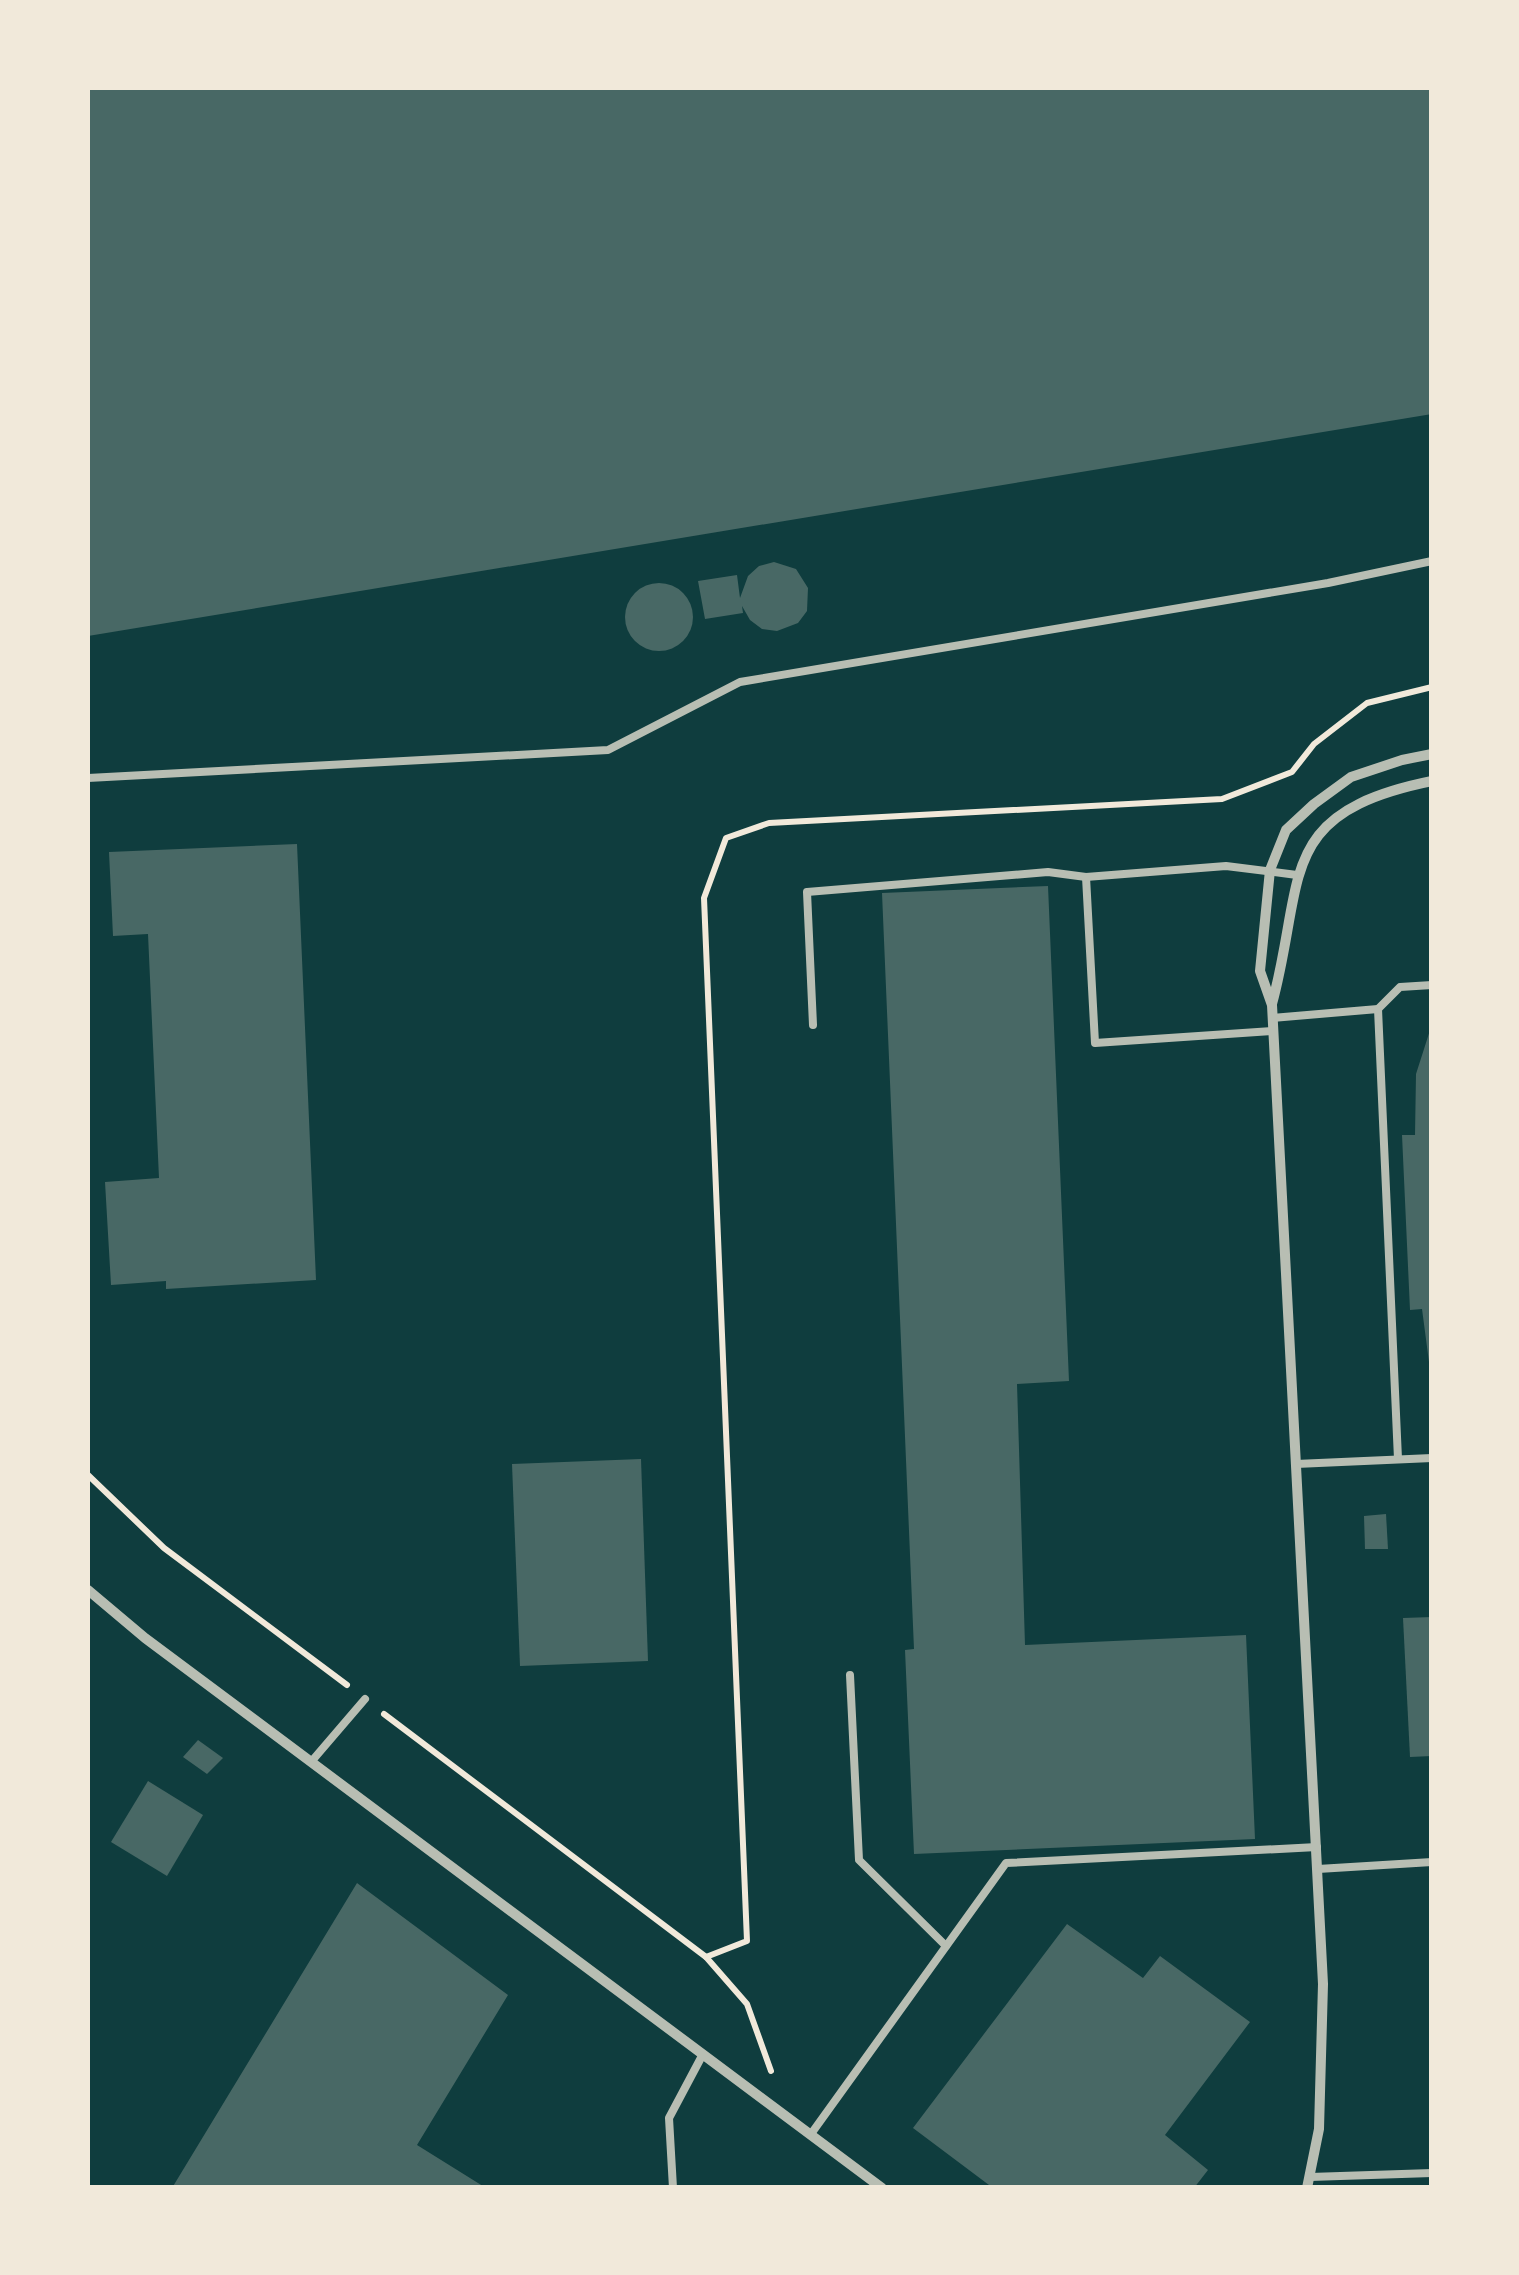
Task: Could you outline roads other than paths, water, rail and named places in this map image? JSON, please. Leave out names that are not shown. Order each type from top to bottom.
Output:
[{"type":"street","points":[[1272,1011],[1260,971],[1270,870],[1286,830],[1351,778],[1432,754]]},
{"type":"street","points":[[1309,2182],[1319,2129],[1324,2058],[1317,1847],[1272,1011],[1297,874],[1310,843],[1338,814],[1386,790],[1432,781]]},
{"type":"street","points":[[88,1590],[145,1638],[882,2188]]},
{"type":"lane","points":[[88,778],[608,750],[740,682],[1328,583],[1432,561]]},
{"type":"lane","points":[[814,1024],[806,892],[1048,872],[1086,878],[1226,866],[1297,874]]},
{"type":"lane","points":[[1086,878],[1095,1042],[1273,1031]]},
{"type":"lane","points":[[1272,1011],[1378,1009],[1400,986],[1432,985]]},
{"type":"lane","points":[[1378,1009],[1398,1459]]},
{"type":"lane","points":[[1296,1464],[1432,1458]]},
{"type":"lane","points":[[850,1674],[858,1860],[946,1946]]},
{"type":"lane","points":[[311,1762],[365,1699]]},
{"type":"lane","points":[[810,2134],[1006,1863],[1317,1847]]},
{"type":"lane","points":[[1318,1869],[1432,1862]]},
{"type":"lane","points":[[674,2188],[669,2118],[703,2054]]},
{"type":"lane","points":[[1309,2182],[1432,2174]]}]
